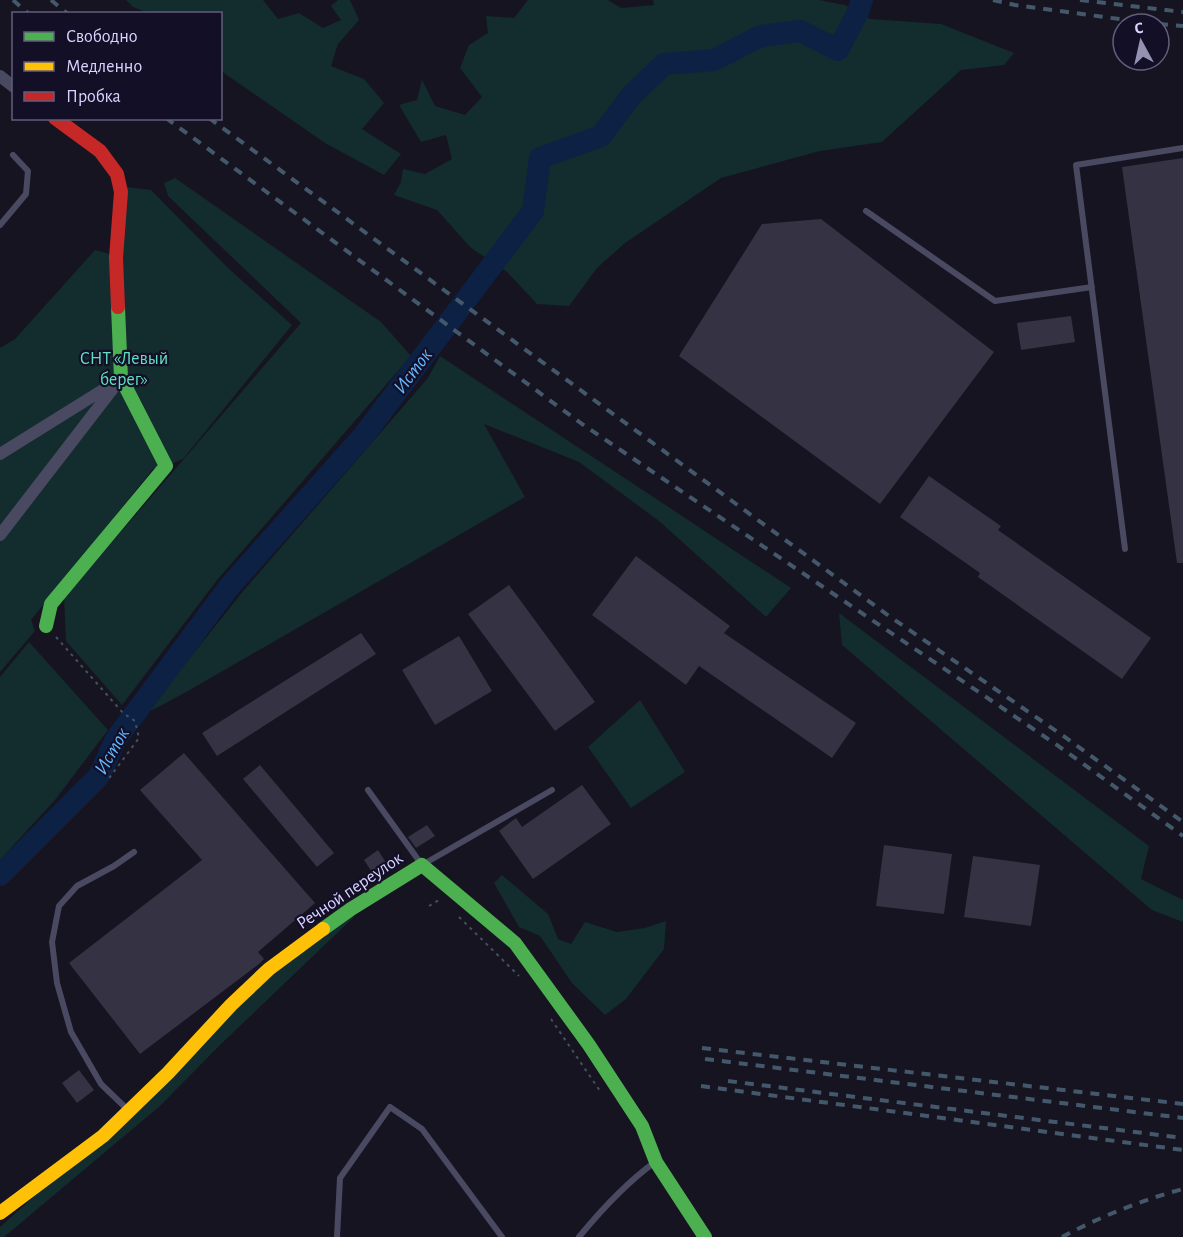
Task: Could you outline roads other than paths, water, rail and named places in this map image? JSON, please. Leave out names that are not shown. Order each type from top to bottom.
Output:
[{"type":"street","points":[[0,76],[12,85]]},
{"type":"street","points":[[46,626],[51,604],[166,466],[121,378],[116,258],[121,192],[117,174],[100,151],[58,120]]},
{"type":"street","points":[[0,454],[121,378]]},
{"type":"street","points":[[0,535],[121,378]]},
{"type":"street","name":"Речной переулок","points":[[0,1213],[103,1136],[269,969],[351,909],[422,865],[515,944],[589,1045],[642,1126],[656,1162],[705,1237]]},
{"type":"lane","points":[[1125,549],[1076,165],[1183,148]]},
{"type":"lane","points":[[0,225],[26,194],[28,171],[13,155]]},
{"type":"lane","points":[[866,211],[996,301],[1092,287]]},
{"type":"lane","points":[[368,790],[422,865],[552,790]]},
{"type":"lane","points":[[129,1111],[101,1084],[71,1032],[57,983],[52,942],[59,906],[77,886],[134,852]]},
{"type":"lane","points":[[337,1237],[340,1178],[390,1107],[422,1129],[502,1237]]},
{"type":"lane","points":[[579,1237],[602,1209],[656,1162]]},
{"type":"waterway","name":"Исток","points":[[0,875],[99,776],[116,739],[229,587],[364,435],[533,211],[540,158],[601,136],[630,97],[664,64],[714,60],[761,36],[800,31],[838,50],[862,0]]},
{"type":"railway","points":[[13,0],[27,12]]},
{"type":"railway","points":[[51,0],[66,12]]},
{"type":"railway","points":[[993,0],[1111,18]]},
{"type":"railway","points":[[1080,0],[1183,12]]},
{"type":"railway","points":[[1171,25],[1183,26]]},
{"type":"railway","points":[[169,120],[582,424],[1057,745],[1183,836]]},
{"type":"railway","points":[[212,120],[889,616],[1062,735],[1183,822]]},
{"type":"railway","points":[[702,1048],[1183,1104]]},
{"type":"railway","points":[[705,1059],[1183,1118]]},
{"type":"railway","points":[[728,1081],[1183,1138]]},
{"type":"railway","points":[[701,1086],[1183,1150]]},
{"type":"railway","points":[[1062,1237],[1121,1210],[1183,1189]]},
{"type":"park label","name":"СНТ «Левый берег»","points":[[124,370]]}]
